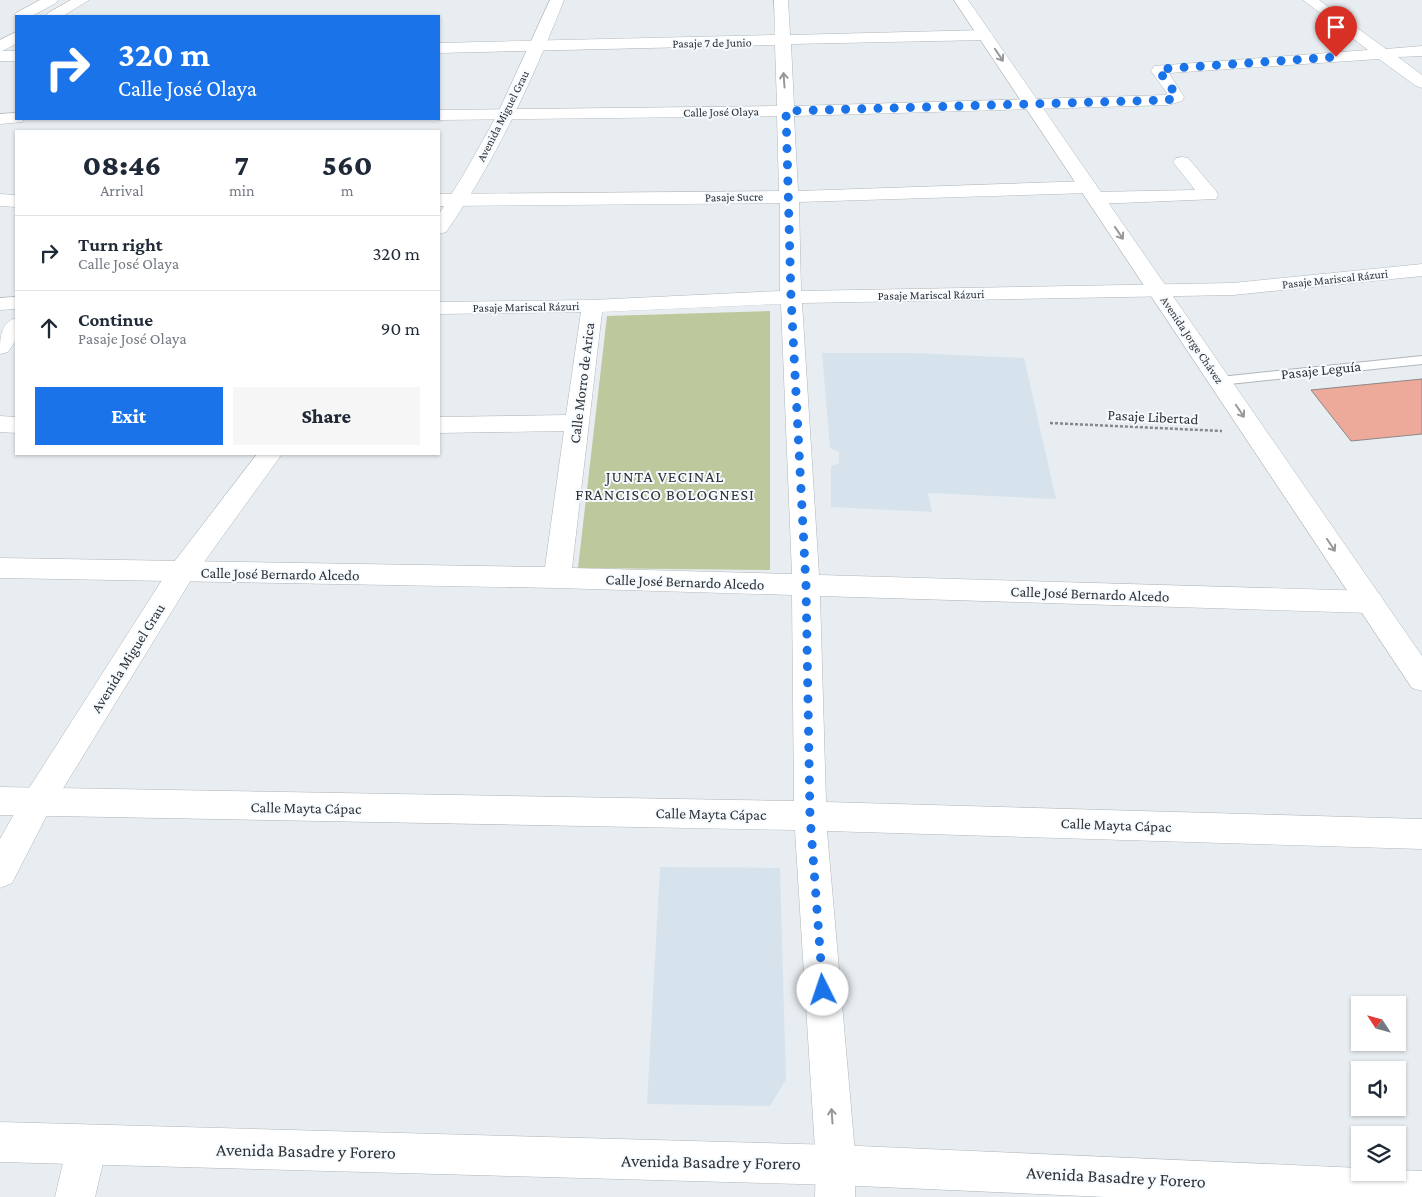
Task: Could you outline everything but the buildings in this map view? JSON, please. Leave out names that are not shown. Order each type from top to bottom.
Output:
[{"type":"street","points":[[24,15],[51,0]]},
{"type":"street","points":[[55,15],[82,0]]},
{"type":"street","name":"Avenida Miguel Grau","points":[[440,227],[458,200],[505,115],[538,47],[557,0]]},
{"type":"street","points":[[781,0],[791,297],[806,585],[810,816],[836,1181]]},
{"type":"street","name":"Avenida Jorge Chávez","points":[[961,0],[1422,679]]},
{"type":"street","points":[[1310,0],[1422,83]]},
{"type":"street","name":"Pasaje 7 de Junio","points":[[440,48],[985,35]]},
{"type":"street","points":[[0,47],[15,38]]},
{"type":"street","points":[[1380,53],[1422,51]]},
{"type":"street","name":"Calle José Olaya","points":[[440,115],[786,111],[1168,100],[1176,97],[1175,93],[1159,71],[1160,69],[1380,53]]},
{"type":"street","points":[[0,56],[15,56]]},
{"type":"street","points":[[0,118],[15,118]]},
{"type":"street","name":"Pasaje Sucre","points":[[440,200],[1092,193],[1209,195],[1182,162]]},
{"type":"street","points":[[0,200],[15,201]]},
{"type":"street","name":"Pasaje Mariscal Rázuri","points":[[440,308],[592,306],[791,297],[1233,290],[1422,270]]},
{"type":"street","points":[[0,304],[15,303]]},
{"type":"street","name":"Calle Morro de Arica","points":[[557,578],[592,306]]},
{"type":"street","points":[[0,347],[15,326]]},
{"type":"street","points":[[440,425],[577,423]]},
{"type":"street","points":[[0,424],[15,425]]},
{"type":"street","name":"Avenida Miguel Grau","points":[[0,872],[37,803],[181,573],[269,455]]},
{"type":"street","name":"Calle José Bernardo Alcedo","points":[[0,568],[181,573],[557,578],[1370,602]]},
{"type":"street","name":"Calle Mayta Cápac","points":[[0,801],[810,816],[1422,834]]},
{"type":"street","name":"Avenida Basadre y Forero","points":[[0,1142],[836,1181],[1422,1191]]},
{"type":"street","points":[[75,1197],[87,1146]]},
{"type":"lane","name":"Pasaje Leguía","points":[[1220,381],[1422,360]]},
{"type":"path","name":"Pasaje Libertad","points":[[1050,423],[1255,433]]},
{"type":"shaded area","points":[[822,353],[912,353],[1024,358],[1056,499],[928,493],[932,512],[831,507],[831,466],[839,463],[839,452],[830,448]]},
{"type":"shaded area","points":[[660,867],[780,868],[786,1080],[770,1106],[647,1104]]},
{"type":"green space","points":[[770,311],[770,570],[578,568],[607,316]]},
{"type":"district","name":"JUNTA VECINAL FRANCISCO BOLOGNESI","points":[[665,485]]},
{"type":"route","points":[[823,990],[810,816],[806,585],[791,297],[786,111],[1168,100],[1176,97],[1175,93],[1159,71],[1160,69],[1336,57]]}]
